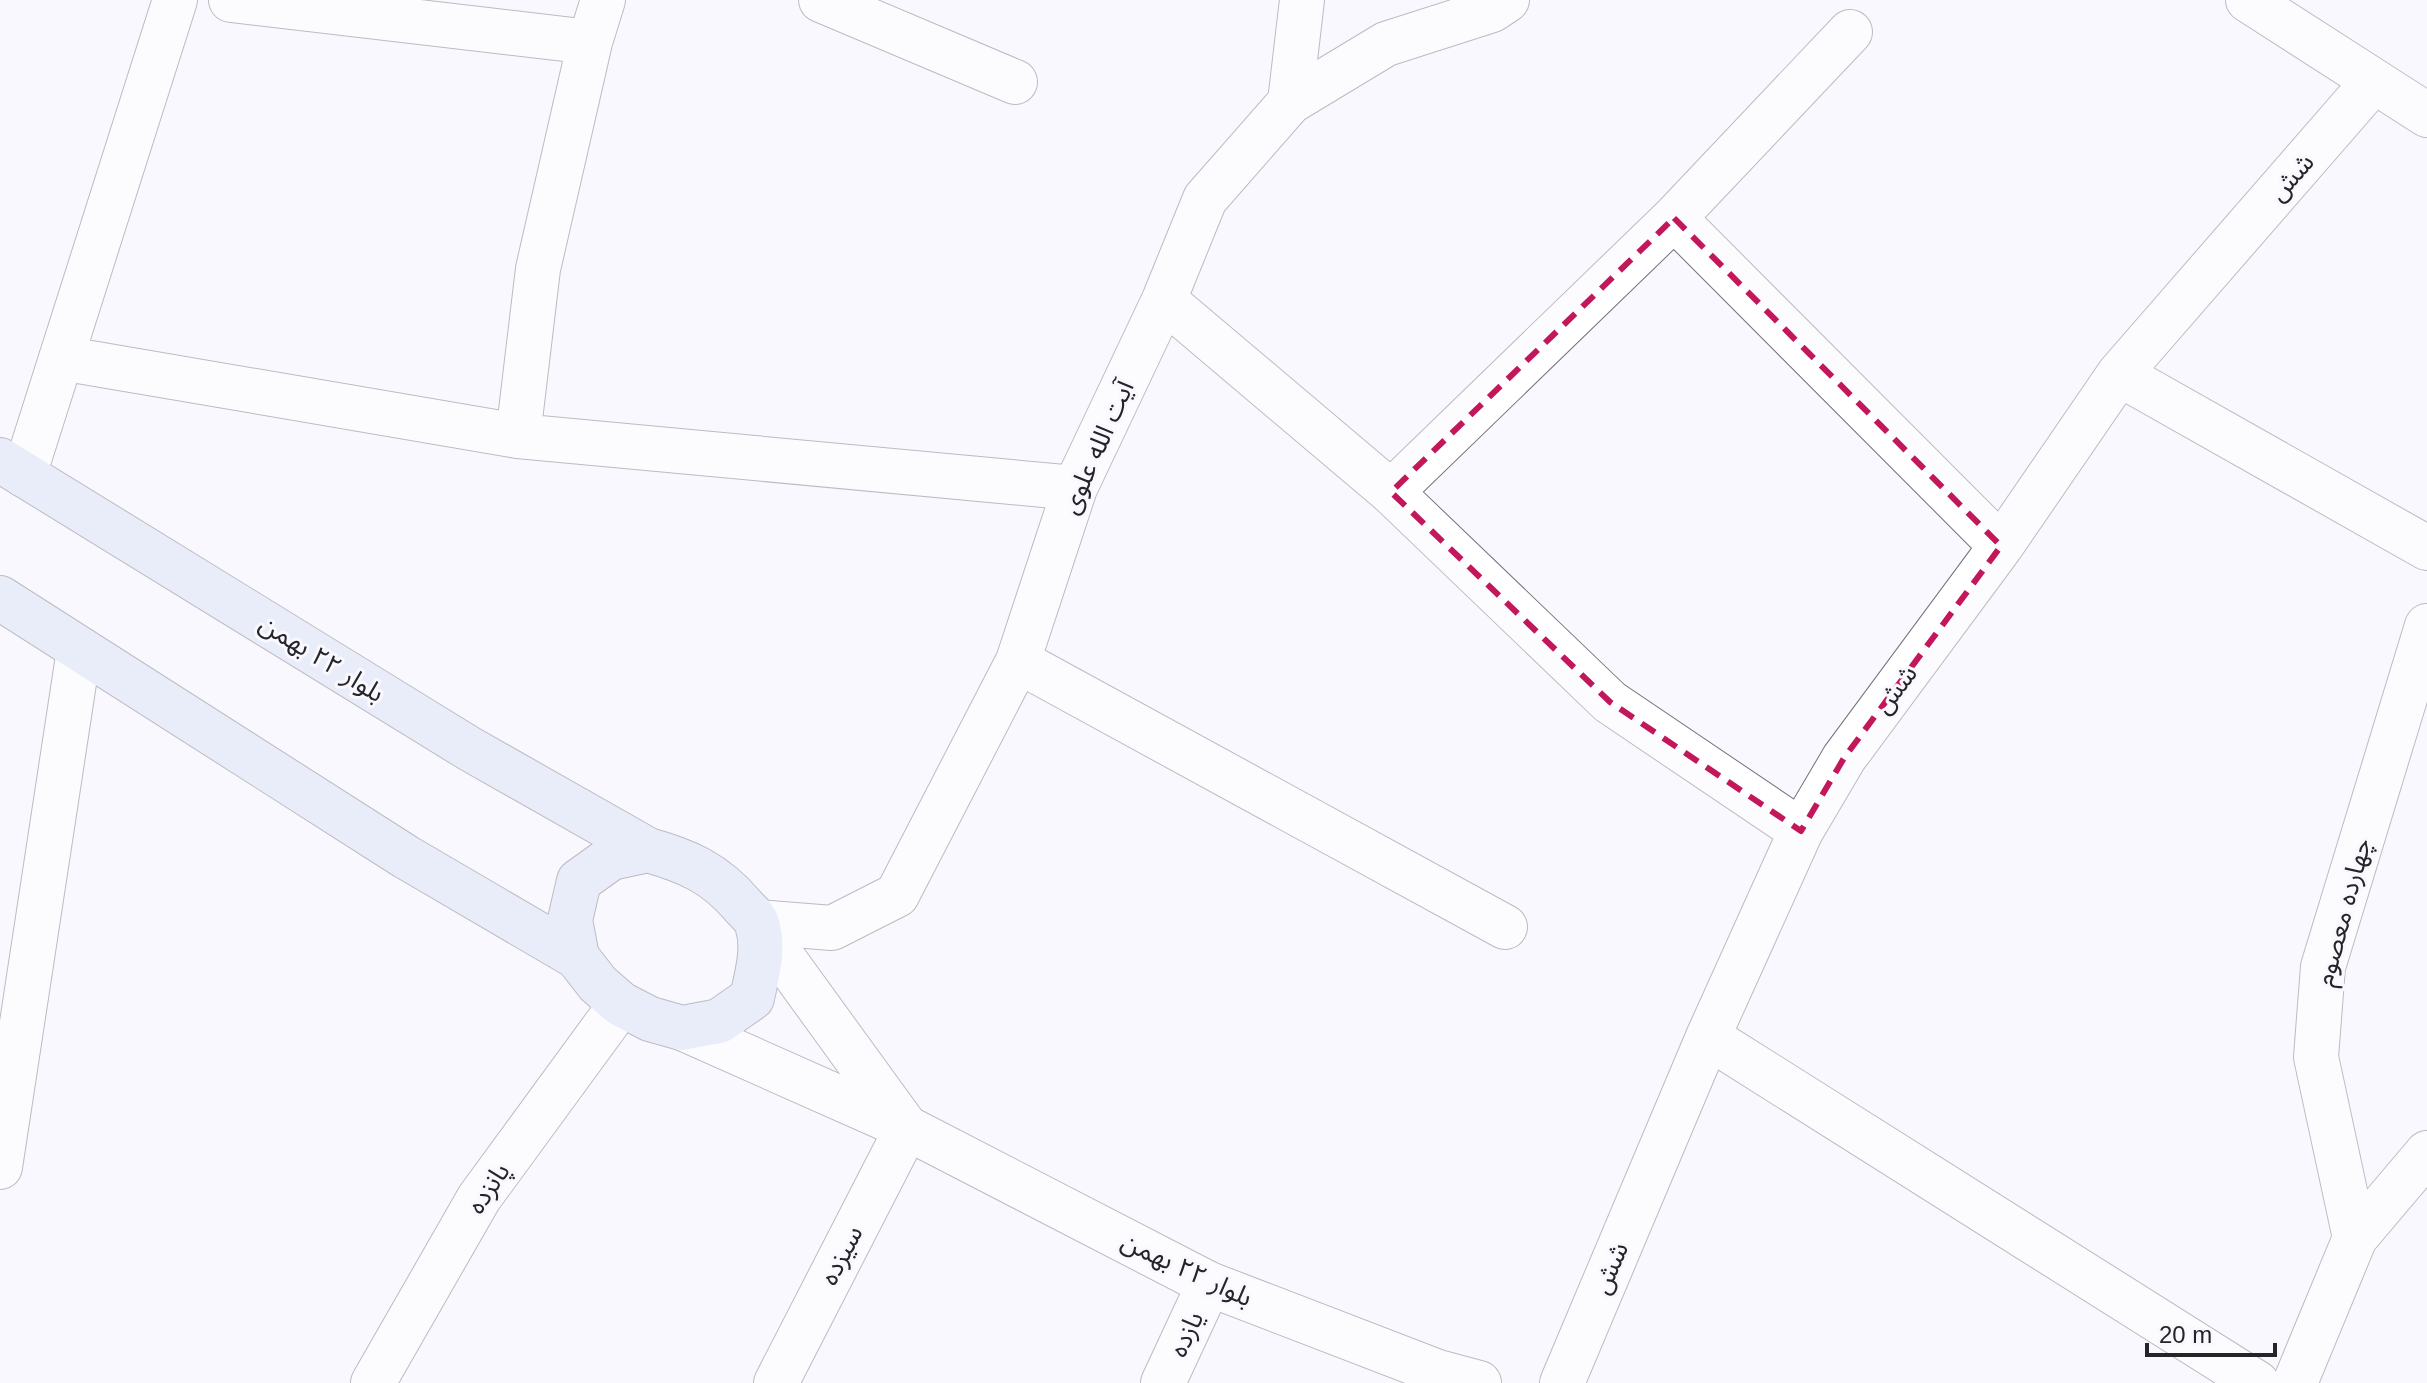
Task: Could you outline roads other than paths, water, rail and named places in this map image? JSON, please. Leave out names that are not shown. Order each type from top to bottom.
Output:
[{"type":"main road","name":"بلوار ۲۲ بهمن","points":[[12,468],[470,749],[648,850]]},
{"type":"main road","points":[[0,598],[406,857],[577,957],[598,984],[621,1004],[650,1019],[682,1028],[719,1021],[752,998],[761,958],[757,922],[733,894],[709,873],[681,859],[648,850],[611,858],[579,881],[570,920],[577,957]]},
{"type":"street","points":[[12,468],[61,358],[175,0]]},
{"type":"street","points":[[231,0],[590,42]]},
{"type":"street","points":[[518,436],[538,269],[590,42],[603,0]]},
{"type":"street","points":[[821,0],[1015,82]]},
{"type":"street","points":[[1290,102],[1302,0]]},
{"type":"street","name":"آیت الله علوی","points":[[757,922],[832,928],[897,895],[1018,661],[1075,488],[1164,300],[1205,199],[1290,102],[1386,44],[1492,10],[1507,0]]},
{"type":"street","points":[[2248,0],[2427,115]]},
{"type":"street","points":[[1391,492],[1674,218],[1850,32]]},
{"type":"street","name":"شش","points":[[1562,1383],[1708,1037],[1801,831],[1844,758],[2001,546],[2119,374],[2373,82]]},
{"type":"street","points":[[1674,218],[2001,546]]},
{"type":"street","points":[[1164,300],[1391,492],[1610,702],[1801,831]]},
{"type":"street","points":[[61,358],[518,436],[1075,488]]},
{"type":"street","points":[[2119,374],[2427,548]]},
{"type":"street","name":"چهارده معصوم","points":[[2355,1238],[2316,1057],[2323,967],[2427,626]]},
{"type":"street","points":[[0,1167],[79,650]]},
{"type":"street","points":[[1018,661],[1505,927]]},
{"type":"street","name":"بلوار ۲۲ بهمن","points":[[757,922],[907,1128]]},
{"type":"street","name":"پانزده","points":[[373,1383],[479,1198],[621,1004]]},
{"type":"street","name":"بلوار ۲۲ بهمن","points":[[682,1028],[907,1128],[1209,1284],[1438,1372],[1479,1383]]},
{"type":"street","points":[[1708,1037],[2257,1383]]},
{"type":"street","name":"سیزده","points":[[776,1383],[907,1128]]},
{"type":"street","points":[[2295,1383],[2355,1238],[2427,1153]]},
{"type":"street","name":"یازده","points":[[1163,1383],[1209,1284]]}]
